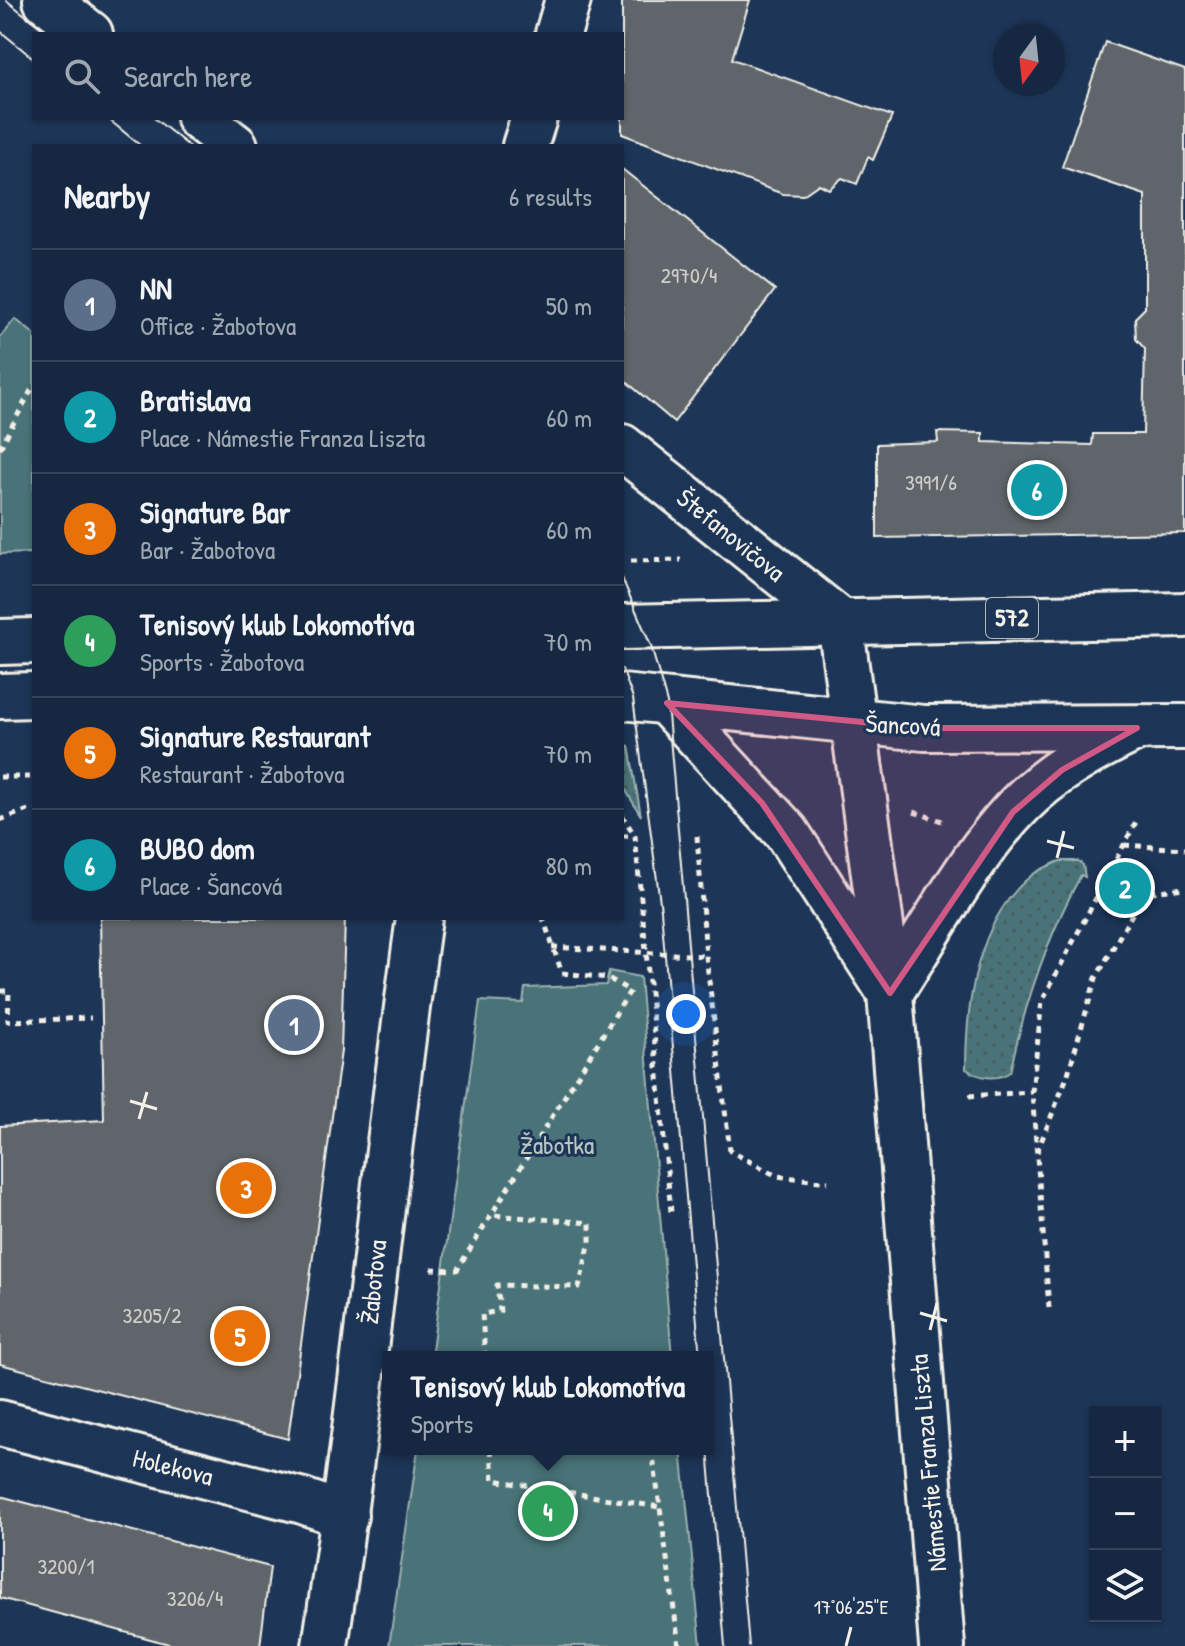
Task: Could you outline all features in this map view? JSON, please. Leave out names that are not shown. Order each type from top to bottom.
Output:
[{"type":"street","points":[[46,0],[87,32]]},
{"type":"street","points":[[559,32],[568,0]]},
{"type":"street","points":[[202,120],[232,144]]},
{"type":"street","points":[[526,144],[533,120]]},
{"type":"street","name":"Štefanovičova","points":[[624,449],[840,621]]},
{"type":"street","name":"572","points":[[624,627],[1185,615]]},
{"type":"street","name":"Námestie Franza Liszta","points":[[840,621],[890,993],[942,1646]]},
{"type":"street","points":[[0,642],[32,641]]},
{"type":"street","points":[[0,696],[32,695]]},
{"type":"street","name":"Šancová","points":[[624,697],[924,728],[1185,727]]},
{"type":"street","name":"Námestie Franza Liszta","points":[[667,703],[787,833],[890,993]]},
{"type":"street","points":[[890,993],[988,841],[1013,812],[1062,770],[1137,728]]},
{"type":"street","name":"Žabotova","points":[[325,1646],[345,1516],[392,1109],[419,920]]},
{"type":"street","name":"Holekova","points":[[0,1423],[303,1501],[345,1516]]},
{"type":"path","points":[[0,448],[32,389]]},
{"type":"path","points":[[631,561],[692,560]]},
{"type":"path","points":[[0,777],[32,777]]},
{"type":"path","points":[[0,820],[32,809]]},
{"type":"path","points":[[908,810],[952,823]]},
{"type":"path","points":[[624,818],[635,836],[671,1212]]},
{"type":"path","points":[[1049,1308],[1032,1092],[1042,1001],[1138,818]]},
{"type":"path","points":[[624,836],[635,836]]},
{"type":"path","points":[[697,836],[706,956],[730,1151],[777,1176],[828,1182]]},
{"type":"path","points":[[1124,845],[1185,849]]},
{"type":"path","points":[[1036,1154],[1067,1077],[1096,978],[1144,893],[1185,888]]},
{"type":"path","points":[[431,1269],[457,1270],[630,991],[608,978],[562,973],[544,920]]},
{"type":"path","points":[[552,947],[706,956]]},
{"type":"path","points":[[0,991],[9,991],[8,1021],[91,1018]]},
{"type":"path","points":[[969,1096],[1032,1092]]},
{"type":"path","points":[[485,1351],[482,1314],[500,1311],[497,1285],[579,1287],[590,1242],[590,1223],[493,1215]]},
{"type":"path","points":[[491,1455],[493,1480],[659,1507]]},
{"type":"path","points":[[653,1455],[679,1646]]},
{"type":"highlighted area","points":[[667,703],[924,728],[1137,728],[1062,770],[1013,812],[890,993],[762,803]]},
{"type":"green space","points":[[15,319],[32,332],[32,553],[0,554],[0,337]]},
{"type":"green space","points":[[624,743],[629,746],[641,816],[624,787]]},
{"type":"green space","points":[[1060,861],[1078,861],[1083,865],[1085,877],[1081,875],[1048,947],[1030,996],[1010,1072],[994,1077],[977,1075],[966,1069],[968,1017],[978,964],[987,939],[998,915],[1013,894],[1032,875]]},
{"type":"green space","name":"Žabotka","points":[[609,971],[640,977],[671,1351],[432,1351],[480,1001],[523,1003],[525,988],[606,985]]},
{"type":"green space","points":[[417,1455],[682,1455],[701,1646],[389,1646]]},
{"type":"building","points":[[622,0],[750,0],[732,59],[892,116],[873,160],[868,157],[857,184],[842,178],[829,189],[819,184],[803,195],[783,194],[622,134]]},
{"type":"building","points":[[1105,42],[1185,70],[1185,533],[877,538],[877,444],[938,442],[937,432],[983,433],[983,442],[1092,445],[1093,434],[1143,434],[1145,349],[1136,339],[1135,318],[1145,308],[1145,195],[1062,167]]},
{"type":"building","points":[[624,171],[775,290],[674,422],[624,380]]},
{"type":"building","points":[[100,920],[345,920],[341,1051],[288,1439],[0,1364],[0,1126],[104,1120]]},
{"type":"building","points":[[0,1496],[270,1567],[260,1646],[176,1646],[0,1598]]},
{"type":"tram line","points":[[6,0],[46,32]]},
{"type":"tram line","points":[[0,31],[32,57]]},
{"type":"tram line","points":[[109,120],[139,144]]},
{"type":"tram line","points":[[156,120],[186,144]]},
{"type":"tram line","points":[[624,583],[651,646],[667,703],[749,1646]]},
{"type":"tram line","points":[[624,674],[633,698],[661,910],[699,1351]]},
{"type":"tram line","points":[[709,1455],[725,1646]]},
{"type":"place","name":"BUBO dom","points":[[1037,490]]},
{"type":"place","name":"Bratislava","points":[[1125,888]]},
{"type":"place","name":"NN","points":[[294,1025]]},
{"type":"place","name":"Signature Bar","points":[[246,1188]]},
{"type":"place","name":"Signature Restaurant","points":[[240,1336]]},
{"type":"place","name":"Tenisový klub Lokomotíva","points":[[548,1511]]}]
